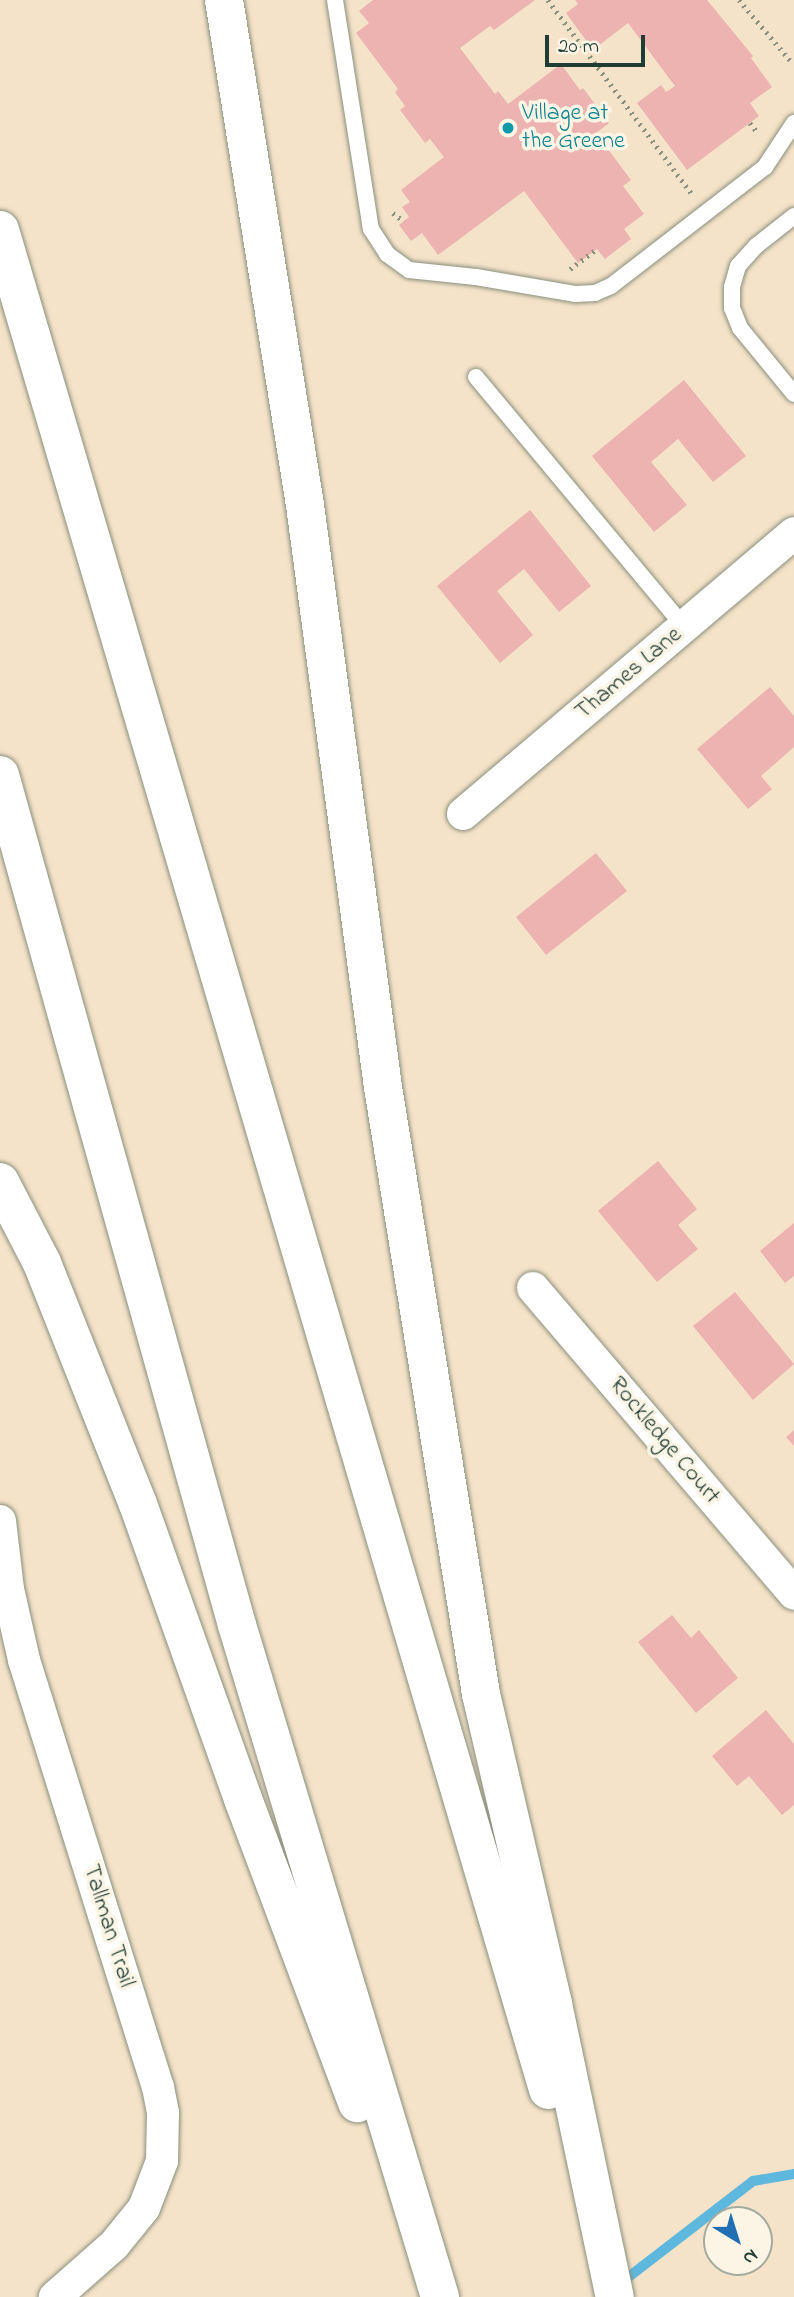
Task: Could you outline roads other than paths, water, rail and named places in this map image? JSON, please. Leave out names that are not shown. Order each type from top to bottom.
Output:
[{"type":"highway","points":[[224,0],[305,505],[385,1100],[481,1694],[553,2004],[615,2297]]},
{"type":"highway","points":[[0,230],[609,2297]]},
{"type":"highway","points":[[0,775],[53,956],[237,1625],[440,2297]]},
{"type":"highway","points":[[0,1182],[42,1263],[138,1504],[243,1799],[430,2297]]},
{"type":"street","name":"Thames Lane","points":[[463,814],[793,537]]},
{"type":"street","name":"Rockledge Court","points":[[533,1288],[794,1594]]},
{"type":"street","name":"Tallman Trail","points":[[0,1521],[8,1589],[24,1660],[158,2087],[163,2113],[162,2161],[144,2208],[114,2245],[55,2297]]},
{"type":"lane","points":[[335,0],[371,229],[387,254],[409,270],[476,277],[575,294],[595,293],[611,286],[765,167],[794,123]]},
{"type":"lane","points":[[794,216],[756,246],[738,266],[732,287],[732,309],[740,328],[794,394]]},
{"type":"lane","points":[[476,377],[684,627]]},
{"type":"waterway","points":[[622,2282],[753,2181],[794,2174]]},
{"type":"place","name":"Village at the Greene","points":[[508,128]]}]
